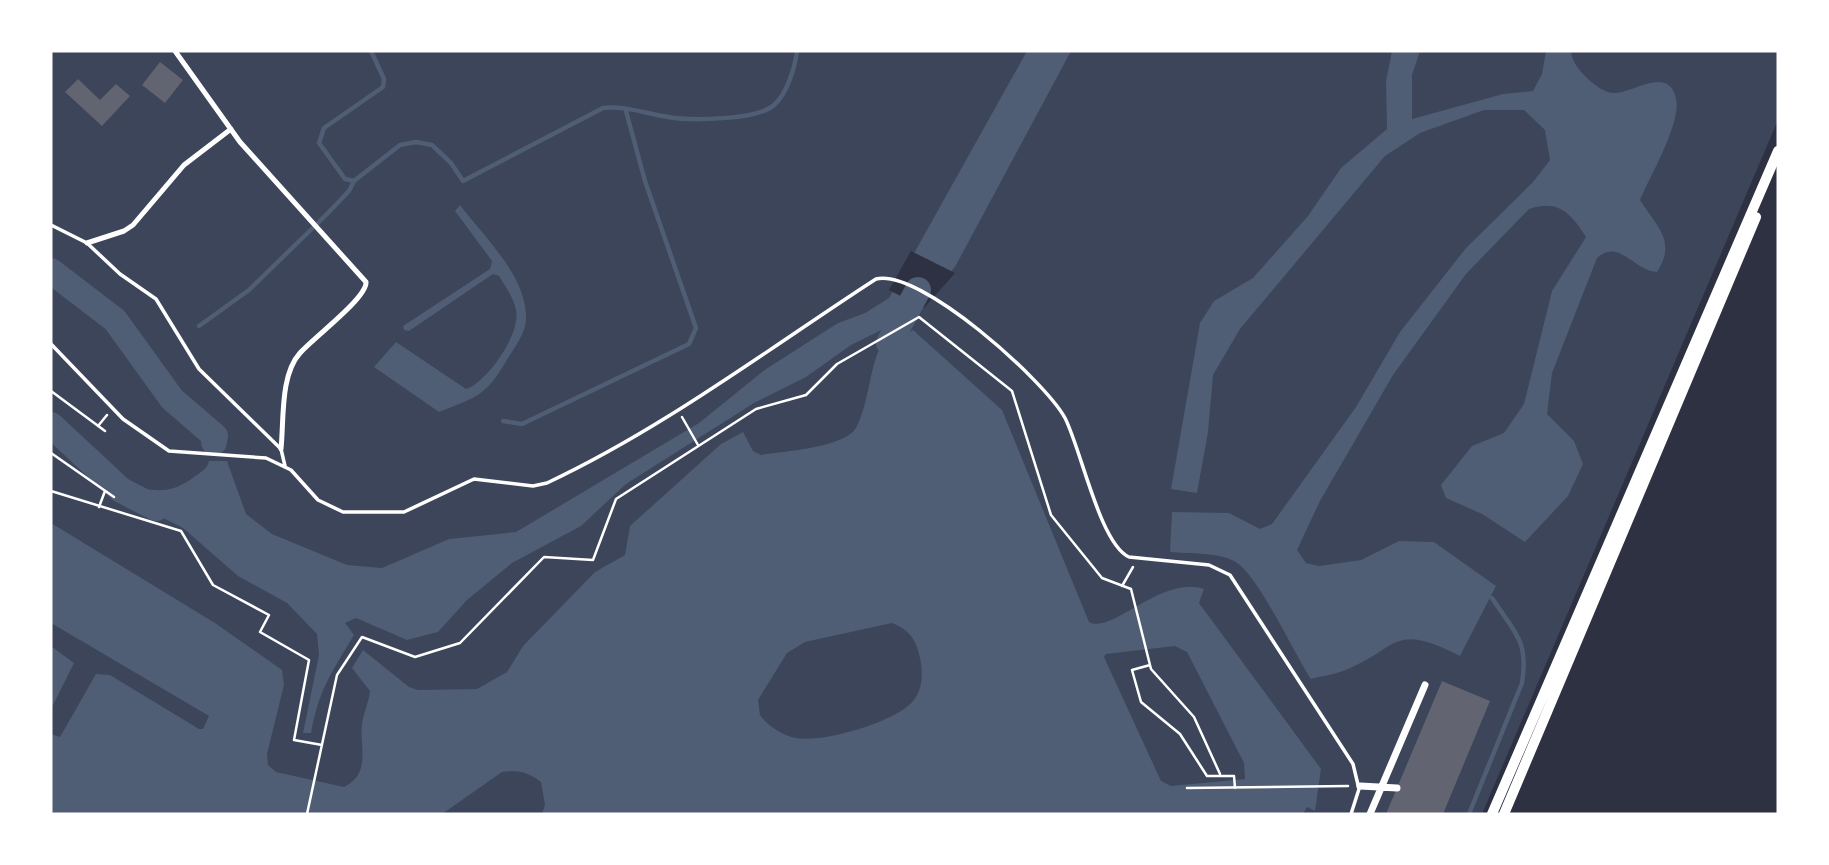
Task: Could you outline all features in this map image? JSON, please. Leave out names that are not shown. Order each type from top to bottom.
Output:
[{"type":"main road","points":[[1492,814],[1778,151]]},
{"type":"main road","points":[[1504,814],[1778,168]]},
{"type":"street","points":[[175,51],[231,129],[361,274],[367,285],[362,295],[314,338],[292,362],[281,449]]},
{"type":"street","points":[[87,243],[124,231],[133,225],[184,165],[231,129]]},
{"type":"street","points":[[1370,814],[1425,685]]},
{"type":"street","points":[[1360,786],[1397,788]]},
{"type":"lane","points":[[51,225],[87,243],[120,274],[156,299],[199,369],[281,449],[285,466]]},
{"type":"lane","points":[[51,344],[112,409],[146,437],[174,453],[255,456],[285,466],[318,500],[334,509],[350,514],[404,512],[474,479],[533,486],[547,483],[679,411],[764,351],[876,279],[893,280],[941,301],[1019,364],[1051,396],[1066,420],[1112,542],[1124,554],[1138,558],[1209,565],[1230,575],[1353,764],[1360,786],[1351,814]]},
{"type":"path","points":[[307,814],[337,675],[362,637],[415,657],[460,643],[544,556],[593,560],[616,499],[666,470],[678,457],[757,409],[806,395],[837,364],[919,317],[1012,391],[1051,515],[1102,578],[1131,589],[1150,665],[1194,717],[1220,774]]},
{"type":"path","points":[[51,391],[105,431]]},
{"type":"path","points":[[98,426],[112,409]]},
{"type":"path","points":[[679,411],[698,445]]},
{"type":"path","points":[[51,453],[114,497]]},
{"type":"path","points":[[51,491],[181,531],[213,585],[269,615],[260,632],[309,660],[294,740],[322,745]]},
{"type":"path","points":[[99,507],[105,491]]},
{"type":"path","points":[[1122,586],[1138,558]]},
{"type":"path","points":[[1150,665],[1132,670],[1141,702],[1180,734],[1207,776],[1234,776],[1235,788]]},
{"type":"path","points":[[1187,788],[1360,786]]},
{"type":"shaded area","points":[[51,51],[1778,51],[1778,120],[1482,814],[51,814]]},
{"type":"shaded area","points":[[1027,51],[1071,51],[955,267],[914,314],[851,345],[806,377],[754,403],[626,484],[581,526],[512,563],[467,600],[438,632],[407,640],[356,618],[345,623],[354,635],[322,692],[311,733],[303,733],[319,655],[317,634],[287,603],[238,576],[183,528],[122,497],[125,483],[152,490],[169,489],[199,474],[209,461],[227,461],[246,514],[272,534],[347,565],[382,568],[449,539],[516,532],[699,423],[766,369],[838,323],[865,313],[889,298]]},
{"type":"shaded area","points":[[1392,51],[1420,51],[1412,75],[1412,119],[1503,94],[1533,91],[1542,74],[1546,51],[1571,51],[1581,72],[1607,92],[1622,92],[1649,83],[1666,83],[1672,88],[1677,108],[1664,149],[1640,200],[1662,234],[1665,251],[1657,272],[1641,267],[1620,253],[1605,253],[1597,258],[1552,373],[1547,414],[1574,441],[1583,464],[1568,496],[1525,542],[1482,514],[1446,498],[1441,485],[1472,446],[1504,433],[1524,404],[1552,291],[1586,237],[1563,210],[1548,206],[1529,209],[1466,274],[1393,375],[1320,501],[1297,550],[1306,563],[1319,566],[1361,560],[1399,541],[1434,542],[1496,586],[1460,656],[1421,640],[1408,639],[1397,642],[1343,671],[1311,679],[1264,597],[1243,568],[1234,561],[1219,556],[1170,552],[1172,512],[1229,513],[1260,529],[1272,524],[1356,407],[1400,332],[1466,248],[1533,182],[1550,160],[1545,130],[1524,110],[1484,110],[1420,133],[1385,156],[1240,329],[1213,375],[1208,432],[1197,493],[1171,489],[1200,323],[1214,301],[1253,278],[1308,216],[1341,168],[1387,129],[1386,81]]},
{"type":"shaded area","points":[[460,205],[512,273],[525,304],[526,320],[519,340],[487,388],[473,398],[439,412],[374,367],[396,342],[466,389],[483,377],[508,344],[516,320],[516,310],[499,276],[493,274],[409,331],[404,330],[403,326],[490,269],[492,261],[455,211]]},
{"type":"shaded area","points":[[913,330],[1002,410],[1089,622],[1099,624],[1111,620],[1171,590],[1188,587],[1204,589],[1199,603],[1321,769],[1315,811],[1307,807],[1303,814],[542,814],[545,805],[541,782],[527,774],[513,771],[502,772],[442,814],[51,814],[51,734],[60,737],[96,674],[110,675],[199,729],[203,729],[209,716],[51,623],[51,523],[215,623],[282,670],[284,685],[267,754],[268,765],[276,772],[344,787],[353,781],[361,767],[362,723],[370,691],[352,668],[363,650],[409,687],[418,690],[477,689],[507,672],[523,646],[595,572],[625,555],[630,526],[721,444],[743,432],[753,451],[761,455],[828,444],[851,433],[861,417],[878,352]],"holes":[[[892,623],[907,631],[913,639],[921,666],[922,678],[917,696],[904,709],[858,729],[808,739],[781,733],[760,715],[758,700],[787,653],[805,642]],[[1175,646],[1187,652],[1244,763],[1245,779],[1171,786],[1161,781],[1104,657],[1106,654]]]},
{"type":"shaded area","points":[[51,646],[74,663],[51,709]]},
{"type":"pier","points":[[911,251],[955,273],[924,308],[889,290]]},
{"type":"building","points":[[160,62],[183,80],[165,103],[142,85]]},
{"type":"building","points":[[78,79],[100,100],[116,84],[130,96],[102,126],[65,92]]},
{"type":"building","points":[[1442,681],[1490,701],[1443,814],[1386,814]]},
{"type":"waterway","points":[[354,181],[345,179],[319,143],[324,128],[383,87],[384,79],[371,51]]},
{"type":"waterway","points":[[199,326],[249,290],[327,214],[349,191],[354,181],[400,145],[416,142],[432,145],[451,163],[463,181],[603,108],[692,119],[754,114],[766,110],[779,100],[792,72],[797,51]]},
{"type":"waterway","points":[[503,421],[522,424],[689,344],[696,328],[645,181],[626,111]]},
{"type":"waterway","points":[[51,271],[115,320],[172,399],[215,436],[214,442]]},
{"type":"waterway","points":[[889,343],[918,290]]},
{"type":"waterway","points":[[51,425],[121,490],[156,508]]},
{"type":"waterway","points":[[1469,814],[1522,683],[1524,668],[1518,637],[1492,598]]}]
